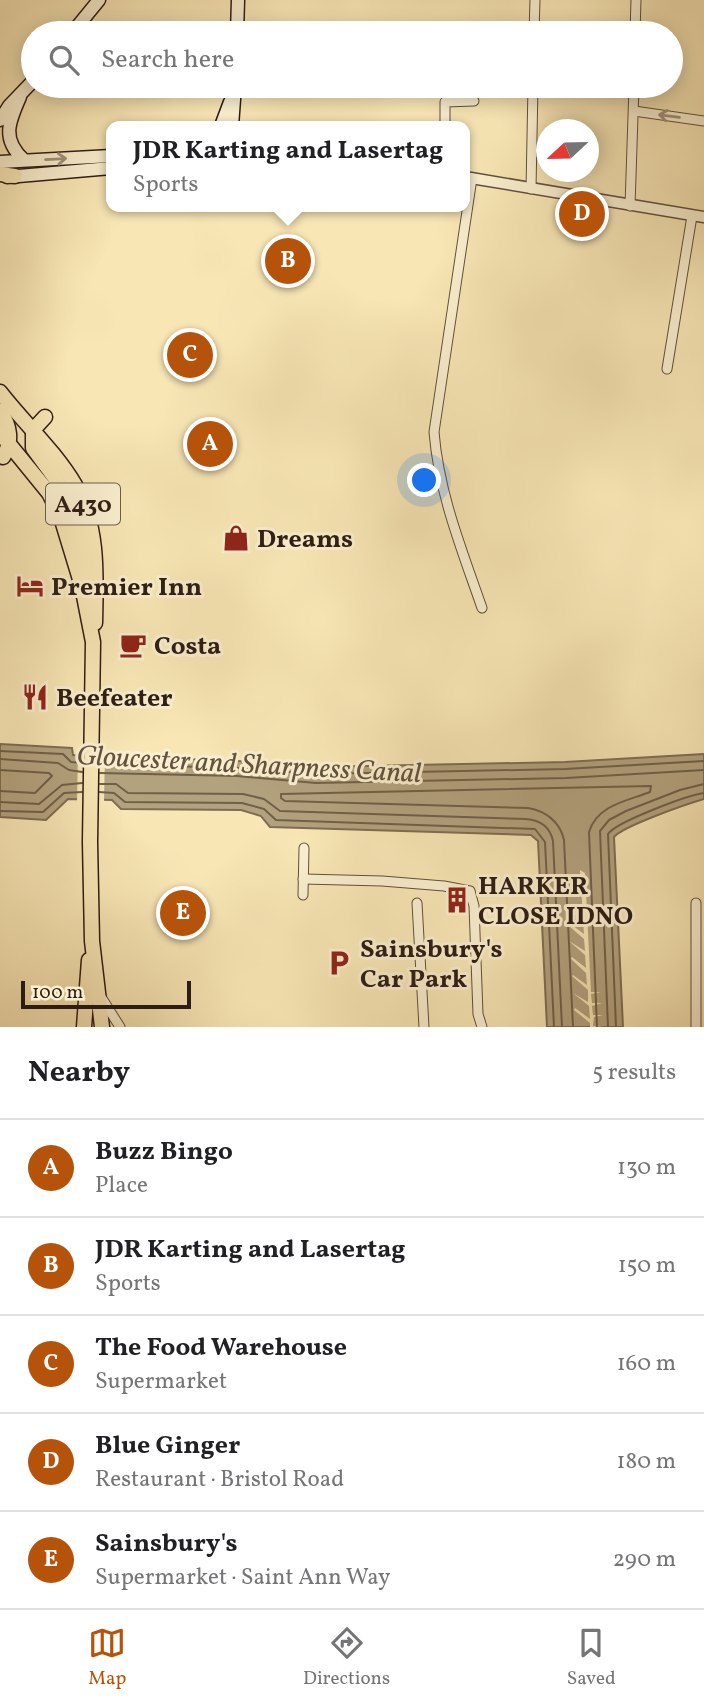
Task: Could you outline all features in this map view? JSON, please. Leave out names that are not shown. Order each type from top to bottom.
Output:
[{"type":"main road","points":[[82,21],[99,0]]},
{"type":"main road","points":[[237,21],[238,0]]},
{"type":"main road","points":[[0,120],[9,106],[20,97]]},
{"type":"main road","points":[[20,97],[8,137],[15,152],[24,160]]},
{"type":"main road","points":[[223,121],[231,98]]},
{"type":"main road","points":[[232,121],[234,98]]},
{"type":"main road","points":[[0,162],[106,156]]},
{"type":"main road","points":[[4,177],[106,168]]},
{"type":"main road","name":"A430","points":[[0,392],[75,485],[89,519],[96,574],[93,642]]},
{"type":"main road","points":[[0,411],[6,419],[4,443]]},
{"type":"main road","points":[[45,417],[32,432],[38,457],[63,490],[79,528],[86,571],[88,621]]},
{"type":"main road","name":"A430","points":[[4,443],[49,493],[61,517],[82,586],[93,642],[90,842],[92,942],[102,1027]]},
{"type":"main road","points":[[84,1027],[92,942]]},
{"type":"street","points":[[534,21],[535,0]]},
{"type":"street","points":[[635,21],[636,0]]},
{"type":"street","points":[[531,188],[533,98]]},
{"type":"street","points":[[630,206],[634,98]]},
{"type":"street","points":[[445,121],[445,102],[474,101]]},
{"type":"street","points":[[634,111],[704,121]]},
{"type":"street","points":[[470,177],[698,217],[667,369]]},
{"type":"street","points":[[463,212],[434,432],[443,496],[482,608]]},
{"type":"street","points":[[4,443],[32,432]]},
{"type":"street","points":[[4,443],[32,432]]},
{"type":"street","points":[[303,895],[304,848]]},
{"type":"street","points":[[303,879],[382,881],[470,891],[474,906],[478,1014],[482,1027]]},
{"type":"street","points":[[417,903],[424,1027]]},
{"type":"street","points":[[696,904],[696,1027]]},
{"type":"street","points":[[97,989],[120,1027]]},
{"type":"water","name":"Gloucester and Sharpness Canal","points":[[0,744],[72,748],[73,755],[238,761],[317,767],[565,762],[704,754],[704,799],[642,821],[614,837],[623,1027],[547,1027],[538,841],[531,835],[270,827],[261,816],[241,810],[121,809],[112,800],[68,799],[46,820],[0,817]]},
{"type":"pier","points":[[78,752],[105,754],[104,803],[77,803]]},
{"type":"pier","points":[[580,870],[585,873],[591,992],[601,992],[591,994],[592,1003],[602,1003],[592,1006],[593,1015],[603,1015],[594,1017],[593,1026],[604,1027],[590,1027],[590,1023],[574,1010],[575,1008],[590,1019],[589,1006],[573,993],[588,1002],[588,990],[572,976],[587,985],[586,973],[571,959],[572,957],[586,968],[585,955],[569,941],[585,951],[584,939],[568,925],[569,923],[584,934],[583,921],[567,908],[583,917]]},
{"type":"place","name":"Blue Ginger","points":[[582,214]]},
{"type":"place","name":"JDR Karting and Lasertag","points":[[288,261]]},
{"type":"place","name":"The Food Warehouse","points":[[190,355]]},
{"type":"place","name":"Buzz Bingo","points":[[210,444]]},
{"type":"place","name":"Dreams","points":[[236,538]]},
{"type":"place","name":"Premier Inn","points":[[30,586]]},
{"type":"place","name":"Costa","points":[[133,645]]},
{"type":"place","name":"Beefeater","points":[[35,697]]},
{"type":"place","name":"HARKER CLOSE IDNO","points":[[457,900]]},
{"type":"place","name":"Sainsbury's","points":[[183,913]]},
{"type":"place","name":"Sainsbury's Car Park","points":[[339,963]]}]
